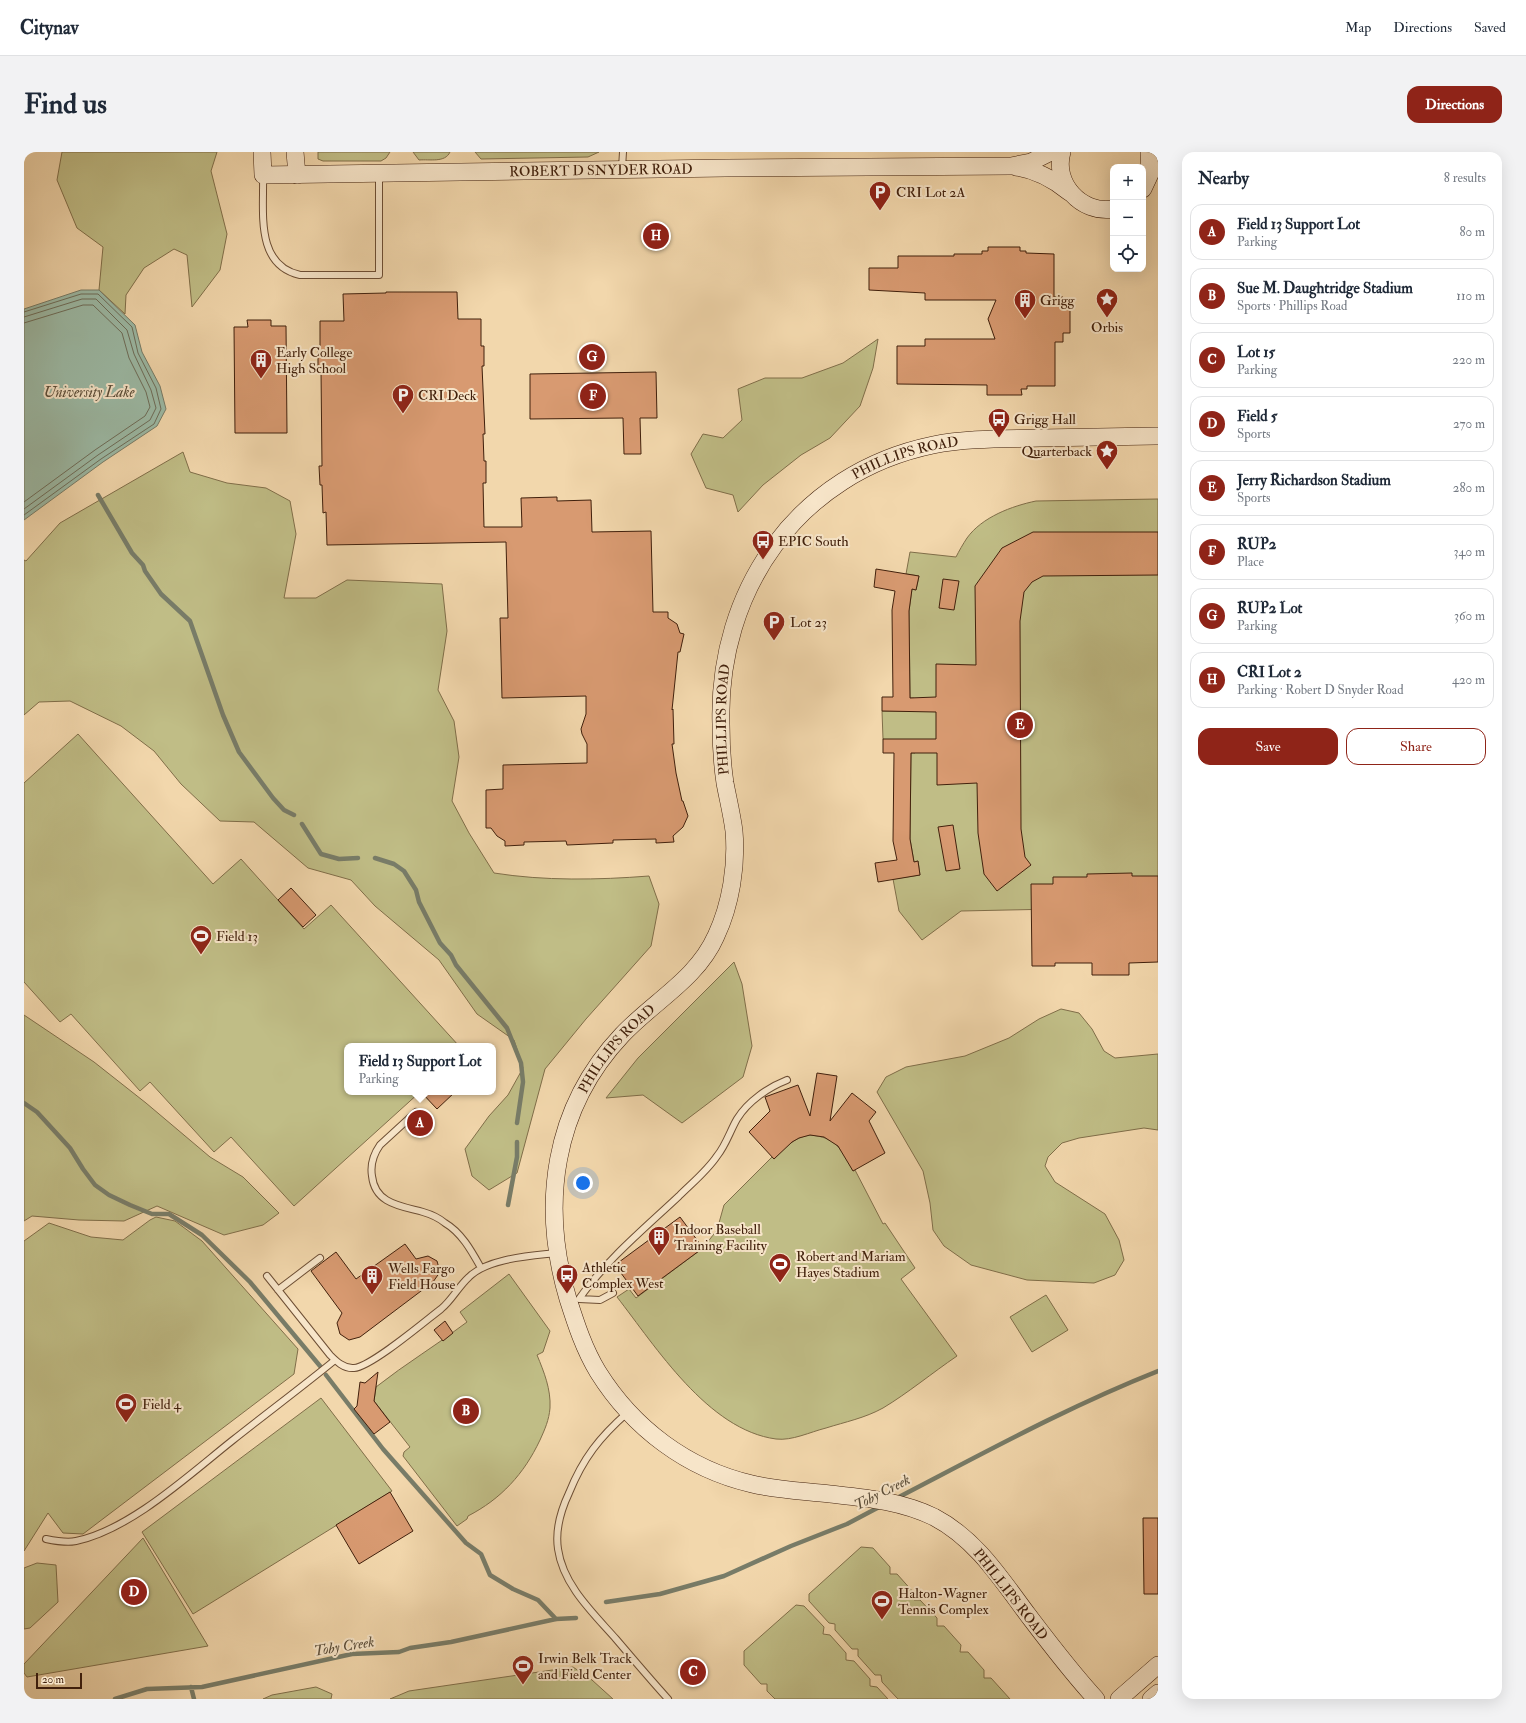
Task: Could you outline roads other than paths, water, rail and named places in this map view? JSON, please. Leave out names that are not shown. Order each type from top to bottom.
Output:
[{"type":"street","points":[[262,152],[263,176]]},
{"type":"street","points":[[295,152],[296,175]]},
{"type":"street","name":"ROBERT D SNYDER ROAD","points":[[263,176],[622,170],[1011,166],[1031,162],[1050,152]]},
{"type":"street","points":[[1062,152],[1061,173],[1072,194]]},
{"type":"street","points":[[1146,183],[1150,174],[1149,152]]},
{"type":"street","name":"ROBERT D SNYDER ROAD","points":[[1011,166],[1031,170],[1046,176],[1089,206],[1103,209],[1110,208]]},
{"type":"street","points":[[1146,188],[1158,179]]},
{"type":"street","name":"PHILLIPS ROAD","points":[[1096,1699],[1055,1652],[985,1557],[966,1538],[944,1523],[923,1512],[892,1502],[763,1486],[728,1478],[684,1457],[665,1444],[628,1412],[616,1398],[593,1362],[578,1329],[574,1300],[557,1253],[553,1207],[558,1163],[570,1121],[583,1091],[604,1056],[618,1039],[638,1019],[681,983],[699,963],[714,942],[725,913],[734,869],[734,843],[733,821],[722,761],[721,716],[724,667],[731,633],[743,600],[754,576],[771,550],[801,515],[836,486],[876,464],[915,450],[966,440],[1158,436]]},
{"type":"street","points":[[1119,1699],[1158,1665]]},
{"type":"street","points":[[1151,1699],[1158,1693]]},
{"type":"lane","points":[[622,152],[622,170]]},
{"type":"lane","points":[[263,176],[265,237],[268,250],[278,264],[292,273],[300,275],[350,276],[379,275],[379,174]]},
{"type":"lane","points":[[574,1300],[598,1274],[717,1158],[738,1117],[764,1092],[776,1084],[787,1080]]},
{"type":"lane","points":[[416,1112],[376,1150],[371,1163],[374,1187],[382,1198],[394,1206],[424,1212],[446,1223],[464,1241],[481,1268]]},
{"type":"lane","points":[[267,1276],[335,1360],[351,1368],[359,1368],[370,1362],[445,1306],[470,1276],[481,1268],[514,1259],[557,1253]]},
{"type":"lane","points":[[278,1290],[320,1258]]},
{"type":"lane","points":[[574,1300],[600,1300],[613,1293]]},
{"type":"lane","points":[[46,1539],[68,1542],[77,1541],[103,1532],[128,1518],[175,1486],[335,1360]]},
{"type":"lane","points":[[628,1412],[596,1444],[578,1471],[564,1503],[560,1517],[557,1534],[558,1549],[562,1566],[577,1593],[668,1699]]},
{"type":"water","name":"University Lake","points":[[81,290],[99,290],[135,325],[142,352],[160,386],[166,409],[157,426],[103,462],[24,520],[24,309]]},
{"type":"waterway","points":[[98,495],[132,553],[143,565],[145,571],[161,594],[190,621],[223,715],[239,752],[273,798],[284,810],[294,815]]},
{"type":"waterway","points":[[302,824],[321,854],[339,859],[358,858]]},
{"type":"waterway","points":[[375,858],[394,864],[404,871],[416,890],[419,902],[440,943],[451,955],[456,965],[507,1028],[521,1063],[523,1082],[517,1123]]},
{"type":"waterway","points":[[24,1103],[37,1112],[70,1148],[95,1185],[109,1195],[152,1214],[169,1214],[202,1235],[250,1282],[320,1366]]},
{"type":"waterway","points":[[508,1205],[517,1157],[517,1142]]},
{"type":"waterway","name":"Toby Creek","points":[[895,1499],[1058,1415],[1158,1371]]},
{"type":"waterway","points":[[326,1375],[383,1449],[466,1543],[481,1554],[490,1575],[513,1589],[538,1600],[556,1619]]},
{"type":"waterway","name":"Toby Creek","points":[[606,1602],[660,1594],[724,1576],[791,1546],[847,1524],[881,1506]]},
{"type":"waterway","name":"Toby Creek","points":[[115,1699],[147,1689],[202,1687],[352,1654],[399,1652],[410,1648],[451,1642],[556,1619],[576,1618]]},
{"type":"waterway","points":[[191,1687],[194,1699]]},
{"type":"place","name":"CRI Lot 2A","points":[[880,212]]},
{"type":"place","name":"CRI Lot 2","points":[[656,236]]},
{"type":"place","name":"Orbis","points":[[1107,318]]},
{"type":"place","name":"Grigg","points":[[1025,320]]},
{"type":"place","name":"RUP2 Lot","points":[[592,357]]},
{"type":"place","name":"Early College High School","points":[[261,380]]},
{"type":"place","name":"RUP2","points":[[593,396]]},
{"type":"place","name":"CRI Deck","points":[[403,414]]},
{"type":"place","name":"Grigg Hall","points":[[999,438]]},
{"type":"place","name":"Quarterback","points":[[1107,470]]},
{"type":"place","name":"EPIC South","points":[[763,560]]},
{"type":"place","name":"Lot 23","points":[[774,642]]},
{"type":"place","name":"Jerry Richardson Stadium","points":[[1020,725]]},
{"type":"place","name":"Field 13","points":[[201,956]]},
{"type":"place","name":"Field 13 Support Lot","points":[[420,1123]]},
{"type":"place","name":"Indoor Baseball Training Facility","points":[[659,1256]]},
{"type":"place","name":"Robert and Mariam Hayes Stadium","points":[[780,1284]]},
{"type":"place","name":"Athletic Complex West","points":[[567,1294]]},
{"type":"place","name":"Wells Fargo Field House","points":[[372,1296]]},
{"type":"place","name":"Sue M. Daughtridge Stadium","points":[[466,1411]]},
{"type":"place","name":"Field 4","points":[[126,1424]]},
{"type":"place","name":"Field 5","points":[[134,1592]]},
{"type":"place","name":"Halton-Wagner Tennis Complex","points":[[882,1620]]},
{"type":"place","name":"Lot 15","points":[[693,1672]]},
{"type":"place","name":"Irwin Belk Track and Field Center","points":[[523,1686]]}]
